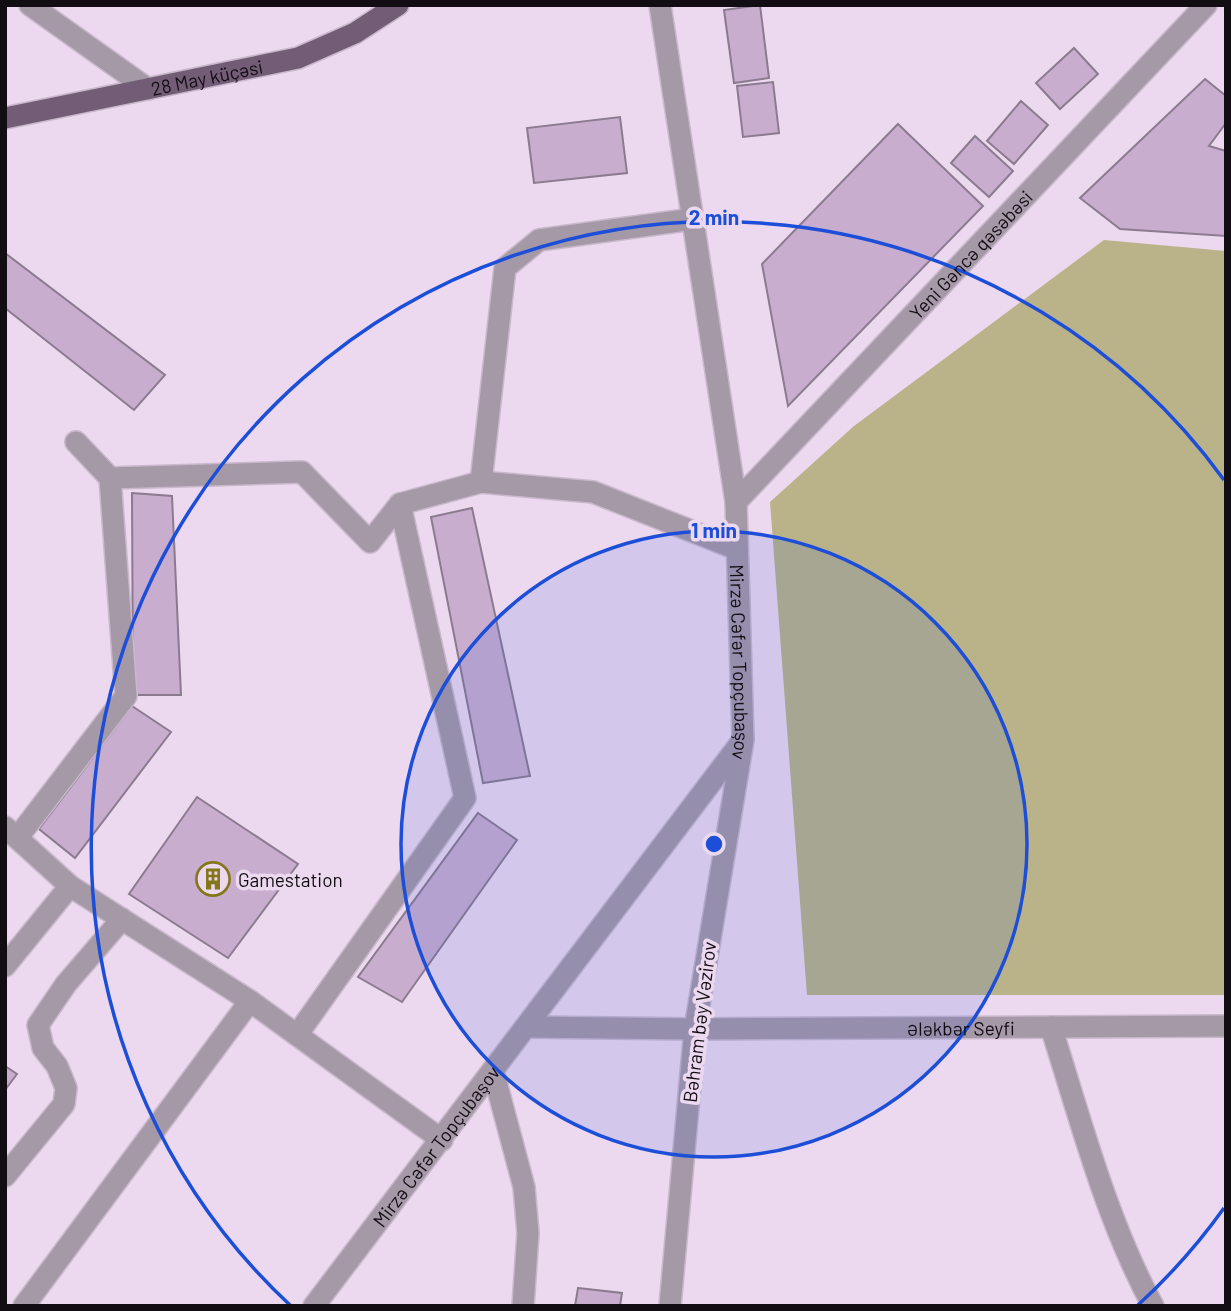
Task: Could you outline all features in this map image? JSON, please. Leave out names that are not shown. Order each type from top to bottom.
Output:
[{"type":"main road","name":"28 May küçəsi","points":[[5,118],[298,58],[355,33],[398,5]]},
{"type":"street","points":[[30,5],[148,89]]},
{"type":"street","name":"Mirzə Cəfər Topçubaşov","points":[[314,1306],[743,740],[736,502],[660,5]]},
{"type":"street","name":"Yeni Gəncə qəsəbəsi","points":[[736,502],[1206,5]]},
{"type":"street","points":[[481,482],[505,268],[539,240],[693,219]]},
{"type":"street","points":[[76,442],[110,478],[125,696],[11,832],[70,886],[250,1001],[442,1140]]},
{"type":"street","points":[[110,478],[302,472],[370,542],[400,504],[481,482],[593,492],[737,549]]},
{"type":"street","points":[[297,1035],[465,799],[400,504]]},
{"type":"street","name":"Bəhram bəy Vəzirov","points":[[670,1306],[695,1029],[743,740]]},
{"type":"street","points":[[5,966],[70,886]]},
{"type":"street","points":[[5,1176],[64,1104],[66,1088],[57,1066],[43,1048],[38,1025],[66,984],[122,919]]},
{"type":"street","points":[[24,1306],[250,1001]]},
{"type":"street","name":"Ələkbər Seyfi","points":[[527,1027],[695,1029],[1226,1026]]},
{"type":"street","points":[[1051,1027],[1098,1175],[1137,1276],[1153,1306]]},
{"type":"street","points":[[492,1070],[524,1187],[528,1233],[523,1306]]},
{"type":"shaded area","points":[[1104,240],[1226,251],[1226,995],[807,995],[770,502],[854,426]]},
{"type":"building","points":[[760,5],[769,78],[734,83],[724,10]]},
{"type":"building","points":[[1074,48],[1098,74],[1060,109],[1036,83]]},
{"type":"building","points":[[1205,79],[1226,96],[1226,123],[1209,146],[1226,151],[1226,236],[1120,229],[1080,198]]},
{"type":"building","points":[[773,82],[779,133],[743,137],[737,86]]},
{"type":"building","points":[[1021,101],[1048,125],[1014,164],[987,141]]},
{"type":"building","points":[[620,117],[627,173],[534,183],[527,128]]},
{"type":"building","points":[[898,124],[983,206],[788,406],[762,264]]},
{"type":"building","points":[[975,136],[1013,171],[989,197],[951,163]]},
{"type":"building","points":[[5,253],[165,375],[134,410],[5,308]]},
{"type":"building","points":[[132,493],[172,496],[181,695],[133,695]]},
{"type":"building","points":[[472,508],[530,776],[483,783],[431,517]]},
{"type":"building","points":[[132,706],[171,732],[75,858],[39,829]]},
{"type":"building","name":"Gamestation","points":[[197,797],[298,864],[228,958],[129,894]]},
{"type":"building","points":[[478,813],[517,840],[402,1002],[358,977]]},
{"type":"building","points":[[5,1066],[17,1074],[5,1090]]},
{"type":"building","points":[[578,1288],[622,1293],[620,1306],[575,1306]]},
{"type":"place","name":"Gamestation","points":[[213,879]]}]
